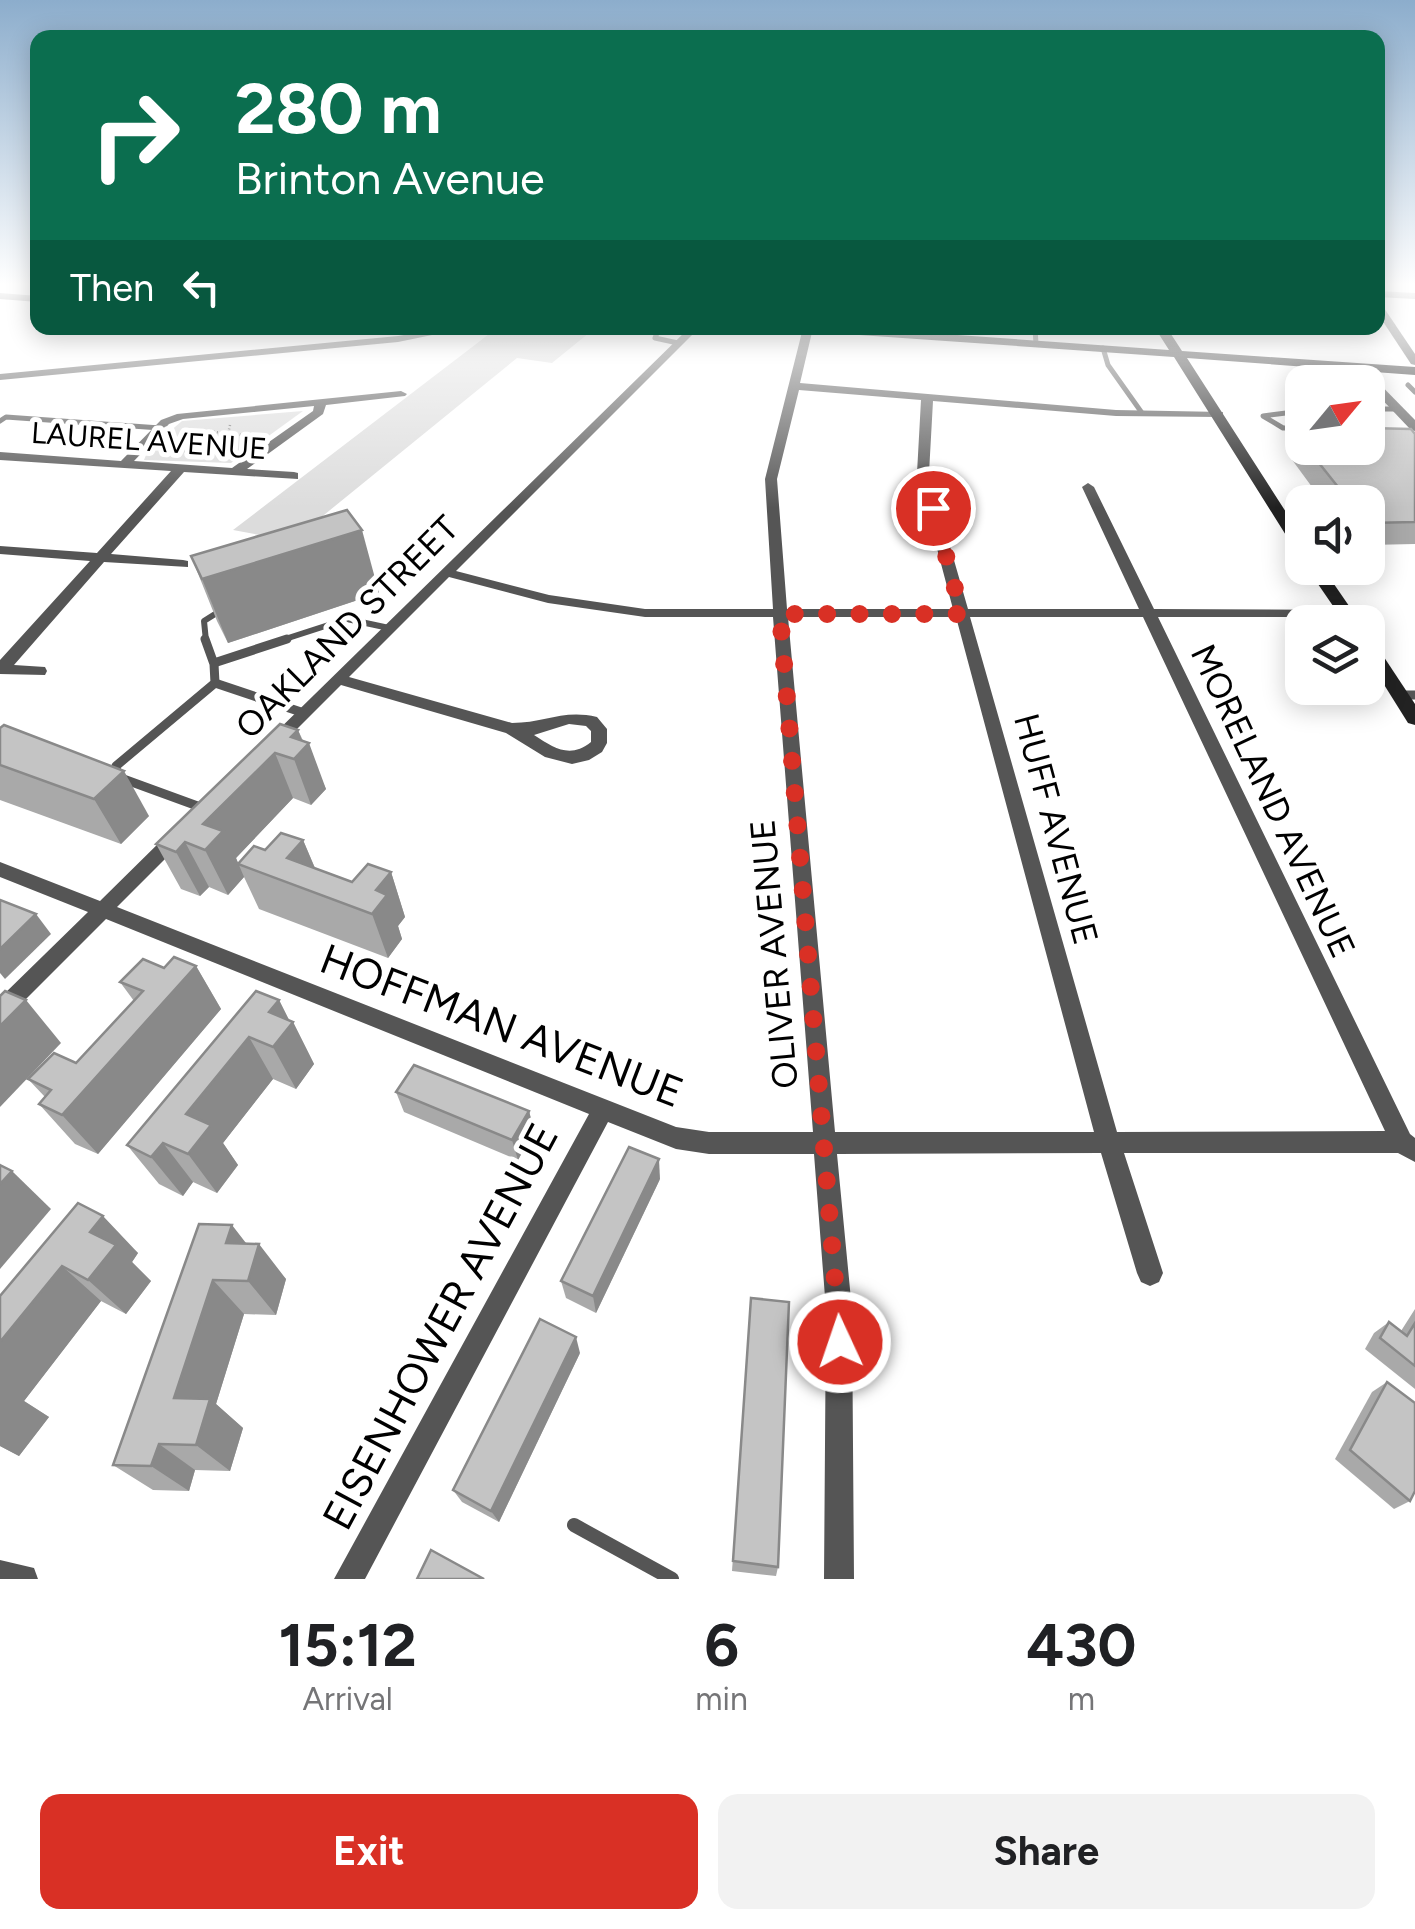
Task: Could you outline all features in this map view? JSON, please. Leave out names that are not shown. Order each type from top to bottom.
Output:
[{"type":"main road","points":[[1184,361],[1285,521]]},
{"type":"main road","points":[[1264,361],[1328,365]]},
{"type":"main road","points":[[1385,369],[1415,371]]},
{"type":"main road","points":[[1385,667],[1407,695],[1415,719]]},
{"type":"street","points":[[0,377],[171,361]]},
{"type":"street","name":"OAKLAND STREET","points":[[262,754],[660,361]]},
{"type":"street","name":"OLIVER AVENUE","points":[[800,361],[771,479],[839,1310],[839,1579]]},
{"type":"street","points":[[794,386],[1142,413],[1219,414]]},
{"type":"street","points":[[125,464],[160,428],[180,416],[401,394]]},
{"type":"street","points":[[1385,396],[1415,428]]},
{"type":"street","name":"HUFF AVENUE","points":[[927,398],[924,473],[1108,1140],[1150,1273]]},
{"type":"street","points":[[235,472],[319,412],[321,402]]},
{"type":"street","name":"LAUREL AVENUE","points":[[0,456],[294,476]]},
{"type":"street","points":[[1,669],[181,468]]},
{"type":"street","name":"MORELAND AVENUE","points":[[1088,487],[1409,1146]]},
{"type":"street","points":[[0,550],[182,564]]},
{"type":"street","points":[[445,572],[593,607],[645,613],[1285,617]]},
{"type":"street","points":[[1,669],[39,672]]},
{"type":"street","points":[[338,678],[512,729]]},
{"type":"street","points":[[0,1012],[219,795]]},
{"type":"street","name":"HOFFMAN AVENUE","points":[[0,869],[666,1136],[692,1140],[1108,1140],[1409,1146]]},
{"type":"street","name":"EISENHOWER AVENUE","points":[[349,1579],[602,1111]]},
{"type":"street","points":[[0,1575],[23,1579]]},
{"type":"lane","points":[[1107,361],[1142,413]]},
{"type":"lane","points":[[1408,385],[1415,392]]},
{"type":"lane","points":[[1385,409],[1397,409]]},
{"type":"lane","points":[[1285,413],[1263,416],[1285,428]]},
{"type":"lane","points":[[3,419],[160,428]]},
{"type":"lane","points":[[1399,430],[1415,428]]},
{"type":"lane","points":[[205,809],[118,778],[116,766],[215,683],[217,662],[202,633],[204,621],[235,600]]},
{"type":"lane","points":[[217,662],[347,619],[389,628]]},
{"type":"lane","points":[[215,683],[304,712]]},
{"type":"lane","points":[[574,1525],[672,1579]]},
{"type":"path","points":[[230,426],[228,434],[221,445],[194,454],[162,452],[171,441],[190,434],[210,431],[228,434],[235,438],[260,436]]},
{"type":"shaded area","points":[[454,361],[514,361],[292,541],[233,530]]},
{"type":"shaded area","points":[[303,411],[231,463],[144,460],[148,450],[182,421]]},
{"type":"building","points":[[1385,428],[1411,429],[1415,434],[1415,522],[1385,523],[1385,485],[1336,485],[1321,465],[1385,465]]},
{"type":"building","points":[[347,510],[362,530],[202,579],[191,556]]},
{"type":"building","points":[[280,724],[298,730],[291,737],[309,743],[294,759],[275,753],[203,824],[223,831],[205,850],[185,842],[176,852],[156,844]]},
{"type":"building","points":[[4,725],[124,771],[94,799],[0,765],[0,728]]},
{"type":"building","points":[[281,833],[303,840],[287,858],[352,882],[368,864],[391,872],[376,890],[387,895],[372,914],[238,864],[254,846],[265,850]]},
{"type":"building","points":[[0,900],[36,914],[0,949]]},
{"type":"building","points":[[174,957],[196,966],[62,1115],[39,1104],[51,1090],[28,1079],[54,1053],[76,1063],[143,991],[120,982],[143,959],[164,968]]},
{"type":"building","points":[[5,991],[26,1000],[0,1026],[0,996]]},
{"type":"building","points":[[256,991],[279,1000],[269,1012],[293,1022],[273,1047],[249,1037],[186,1114],[211,1125],[188,1154],[163,1143],[151,1157],[127,1145]]},
{"type":"building","points":[[414,1065],[529,1111],[512,1140],[396,1092]]},
{"type":"building","points":[[629,1147],[659,1159],[593,1296],[561,1281]]},
{"type":"building","points":[[0,1165],[12,1171],[0,1184]]},
{"type":"building","points":[[78,1203],[103,1216],[90,1232],[116,1245],[88,1280],[62,1266],[0,1342],[0,1296]]},
{"type":"building","points":[[199,1224],[232,1225],[226,1243],[259,1244],[248,1281],[213,1280],[174,1398],[210,1399],[196,1445],[159,1444],[151,1466],[113,1465]]},
{"type":"building","points":[[751,1298],[789,1302],[778,1567],[733,1561]]},
{"type":"building","points":[[540,1319],[576,1337],[491,1511],[453,1490]]},
{"type":"building","points":[[1389,1322],[1407,1336],[1415,1323],[1415,1366],[1380,1338]]},
{"type":"building","points":[[1387,1382],[1415,1403],[1415,1491],[1410,1501],[1350,1450]]},
{"type":"building","points":[[431,1550],[484,1579],[417,1579]]},
{"type":"route","points":[[840,1342],[780,614],[962,614],[933,508]]}]
